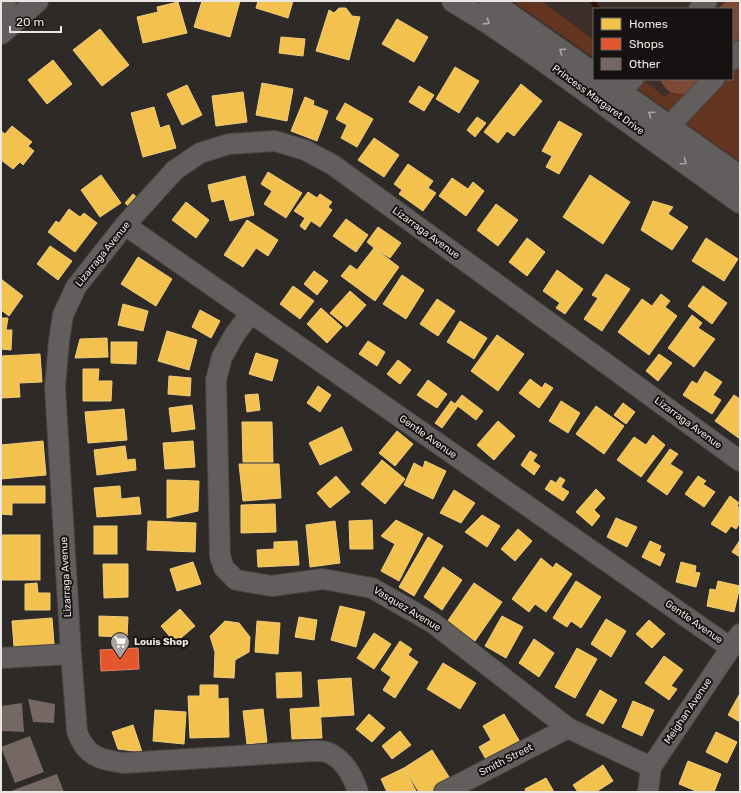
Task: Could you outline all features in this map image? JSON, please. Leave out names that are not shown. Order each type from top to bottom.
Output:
[{"type":"main road","points":[[1,5],[5,1]]},
{"type":"main road","points":[[1,33],[37,1]]},
{"type":"main road","name":"Princess Margaret Drive","points":[[453,1],[486,21],[540,58],[621,93]]},
{"type":"main road","name":"Princess Margaret Drive","points":[[490,1],[593,73]]},
{"type":"main road","name":"Princess Margaret Drive","points":[[603,80],[621,93],[663,134],[740,202]]},
{"type":"main road","name":"Princess Margaret Drive","points":[[663,134],[740,177]]},
{"type":"street","points":[[733,59],[740,51]]},
{"type":"street","points":[[663,134],[713,80]]},
{"type":"street","name":"Lizarraga Avenue","points":[[358,792],[355,780],[348,768],[327,752],[314,751],[124,763],[98,758],[88,751],[81,741],[77,731],[55,387],[63,316],[76,287],[125,225],[175,170],[200,153],[229,144],[275,141],[305,150],[333,165],[740,461]]},
{"type":"street","name":"Gentle Avenue","points":[[125,225],[735,641]]},
{"type":"street","name":"Vasquez Avenue","points":[[252,313],[235,334],[222,357],[216,380],[220,556],[224,568],[236,580],[272,586],[323,579],[372,588],[433,623],[568,728],[651,767]]},
{"type":"street","name":"Meighan Avenue","points":[[648,792],[651,767],[735,641]]},
{"type":"street","points":[[1,658],[71,654]]},
{"type":"street","name":"Smith Street","points":[[444,792],[568,728]]},
{"type":"shaded area","points":[[512,1],[542,1],[593,39],[593,57]]},
{"type":"shaded area","points":[[542,1],[740,1],[733,8],[593,8],[593,39]]},
{"type":"shaded area","points":[[726,1],[740,1],[740,37],[733,45],[733,8],[719,8]]},
{"type":"shaded area","points":[[740,18],[740,162],[625,80],[643,80],[665,97],[682,80],[733,80],[733,26]]},
{"type":"shaded area","points":[[643,80],[682,80],[665,98]]},
{"type":"shaded area","points":[[660,80],[700,80],[687,94],[670,92],[662,84]]},
{"type":"building: Homes","points":[[202,1],[240,1],[230,37],[194,27]]},
{"type":"building: Homes","points":[[258,1],[293,1],[288,18],[256,8]]},
{"type":"building: Homes","points":[[178,2],[187,33],[143,43],[137,17],[158,12],[157,7]]},
{"type":"building: Homes","points":[[339,8],[346,8],[352,16],[360,17],[349,60],[316,51],[329,10],[334,13]]},
{"type":"building: Homes","points":[[397,19],[428,37],[414,62],[382,44]]},
{"type":"building: Homes","points":[[100,29],[129,65],[102,86],[73,50]]},
{"type":"building: Homes","points":[[281,37],[305,39],[303,56],[279,53]]},
{"type":"building: Homes","points":[[53,60],[72,84],[47,104],[28,80]]},
{"type":"building: Homes","points":[[455,67],[479,81],[459,113],[436,99]]},
{"type":"building: Homes","points":[[262,83],[293,89],[287,121],[256,115]]},
{"type":"building: Homes","points":[[521,84],[542,101],[514,136],[507,131],[498,143],[484,132]]},
{"type":"building: Homes","points":[[187,85],[202,115],[182,125],[167,94]]},
{"type":"building: Homes","points":[[419,86],[434,95],[424,111],[409,102]]},
{"type":"building: Homes","points":[[243,92],[247,122],[216,126],[212,96]]},
{"type":"building: Homes","points":[[305,97],[314,101],[313,105],[328,111],[317,141],[291,131]]},
{"type":"building: Homes","points":[[345,103],[373,119],[357,147],[341,138],[347,125],[336,119]]},
{"type":"building: Homes","points":[[154,107],[160,128],[169,125],[176,148],[143,157],[131,113]]},
{"type":"building: Homes","points":[[477,117],[486,123],[475,137],[467,130]]},
{"type":"building: Homes","points":[[559,121],[582,134],[559,174],[546,167],[552,156],[542,151]]},
{"type":"building: Homes","points":[[12,126],[32,142],[28,146],[34,151],[23,165],[20,162],[13,169],[1,160],[1,131],[5,134]]},
{"type":"building: Homes","points":[[374,138],[399,155],[384,177],[358,160]]},
{"type":"building: Homes","points":[[408,164],[433,181],[428,188],[436,193],[423,211],[399,194],[402,190],[394,184]]},
{"type":"building: Homes","points":[[268,172],[302,193],[286,218],[264,204],[272,191],[261,184]]},
{"type":"building: Homes","points":[[101,175],[121,203],[100,217],[81,190]]},
{"type":"building: Homes","points":[[590,175],[630,202],[603,244],[563,217]]},
{"type":"building: Homes","points":[[245,176],[254,215],[230,221],[224,199],[212,202],[208,185]]},
{"type":"building: Homes","points":[[452,178],[468,189],[473,182],[484,191],[466,216],[439,196]]},
{"type":"building: Homes","points":[[308,192],[317,198],[320,194],[332,202],[328,207],[332,210],[320,227],[311,221],[305,230],[300,226],[305,218],[294,211]]},
{"type":"building: Homes","points":[[133,194],[140,200],[132,209],[125,203]]},
{"type":"building: Homes","points":[[653,201],[673,207],[668,214],[688,227],[672,250],[641,230]]},
{"type":"building: Homes","points":[[186,202],[209,220],[196,238],[172,220]]},
{"type":"building: Homes","points":[[496,204],[518,220],[498,246],[477,230]]},
{"type":"building: Homes","points":[[69,209],[80,217],[84,213],[97,223],[75,252],[48,232],[56,221],[59,223]]},
{"type":"building: Homes","points":[[346,219],[368,235],[356,252],[333,236]]},
{"type":"building: Homes","points":[[247,220],[278,240],[268,256],[256,248],[243,267],[224,255]]},
{"type":"building: Homes","points":[[378,227],[401,243],[390,258],[367,242]]},
{"type":"building: Homes","points":[[527,238],[545,252],[527,276],[509,262]]},
{"type":"building: Homes","points":[[706,238],[738,259],[724,281],[692,261]]},
{"type":"building: Homes","points":[[50,246],[72,261],[58,280],[37,264]]},
{"type":"building: Homes","points":[[374,248],[399,267],[375,301],[341,276],[350,265],[357,270]]},
{"type":"building: Homes","points":[[138,257],[172,279],[156,306],[121,284]]},
{"type":"building: Homes","points":[[557,270],[583,289],[565,314],[556,308],[560,303],[543,291]]},
{"type":"building: Homes","points":[[314,271],[328,281],[317,295],[304,284]]},
{"type":"building: Homes","points":[[606,274],[630,289],[602,331],[584,319],[598,298],[592,295]]},
{"type":"building: Homes","points":[[402,275],[424,290],[406,319],[383,304]]},
{"type":"building: Homes","points":[[1,279],[23,296],[9,316],[1,310]]},
{"type":"building: Homes","points":[[293,286],[314,301],[300,319],[280,304]]},
{"type":"building: Homes","points":[[703,286],[727,303],[712,324],[688,306]]},
{"type":"building: Homes","points":[[350,291],[366,305],[347,327],[330,313]]},
{"type":"building: Homes","points":[[661,294],[670,301],[665,307],[677,316],[649,355],[618,332],[642,299],[652,306]]},
{"type":"building: Homes","points":[[437,299],[455,311],[438,336],[420,324]]},
{"type":"building: Homes","points":[[123,304],[148,311],[143,331],[118,325]]},
{"type":"building: Homes","points":[[321,308],[342,327],[327,343],[307,324]]},
{"type":"building: Homes","points":[[200,310],[220,321],[211,338],[192,327]]},
{"type":"building: Homes","points":[[692,315],[702,323],[698,328],[715,339],[694,367],[668,348]]},
{"type":"building: Homes","points":[[1,318],[8,318],[6,330],[12,330],[11,350],[1,349]]},
{"type":"building: Homes","points":[[460,321],[487,338],[474,359],[447,342]]},
{"type":"building: Homes","points":[[167,331],[197,340],[189,370],[158,361]]},
{"type":"building: Homes","points":[[497,335],[524,354],[498,391],[471,371]]},
{"type":"building: Homes","points":[[107,338],[108,357],[75,358],[80,339]]},
{"type":"building: Homes","points":[[368,341],[385,352],[377,366],[359,354]]},
{"type":"building: Homes","points":[[111,342],[137,342],[136,364],[111,363]]},
{"type":"building: Homes","points":[[256,353],[278,360],[272,381],[249,374]]},
{"type":"building: Homes","points":[[40,354],[42,382],[19,383],[20,397],[1,398],[1,356]]},
{"type":"building: Homes","points":[[659,354],[672,363],[658,381],[646,371]]},
{"type":"building: Homes","points":[[398,360],[411,370],[400,384],[387,374]]},
{"type":"building: Homes","points":[[83,369],[99,369],[98,381],[112,381],[111,401],[83,401]]},
{"type":"building: Homes","points":[[705,371],[722,382],[713,395],[721,400],[712,414],[683,395],[692,381],[697,384]]},
{"type":"building: Homes","points":[[169,376],[191,378],[190,396],[168,394]]},
{"type":"building: Homes","points":[[530,379],[542,388],[545,383],[553,388],[539,408],[519,393]]},
{"type":"building: Homes","points":[[428,380],[447,394],[437,408],[417,395]]},
{"type":"building: Homes","points":[[318,386],[331,395],[320,412],[307,403]]},
{"type":"building: Homes","points":[[258,394],[260,410],[247,412],[245,395]]},
{"type":"building: Homes","points":[[462,395],[483,411],[476,420],[455,404]]},
{"type":"building: Homes","points":[[734,395],[740,399],[740,439],[715,421]]},
{"type":"building: Homes","points":[[451,401],[458,406],[442,428],[435,423]]},
{"type":"building: Homes","points":[[561,401],[580,413],[568,433],[549,421]]},
{"type":"building: Homes","points":[[623,403],[635,412],[626,424],[614,415]]},
{"type":"building: Homes","points":[[192,405],[195,429],[172,432],[169,408]]},
{"type":"building: Homes","points":[[596,406],[624,426],[604,454],[576,434]]},
{"type":"building: Homes","points":[[124,409],[127,440],[88,443],[85,412]]},
{"type":"building: Homes","points":[[498,421],[515,436],[494,460],[477,445]]},
{"type":"building: Homes","points":[[242,422],[272,422],[273,462],[243,462]]},
{"type":"building: Homes","points":[[342,427],[352,450],[320,465],[309,443]]},
{"type":"building: Homes","points":[[397,431],[413,444],[395,466],[379,453]]},
{"type":"building: Homes","points":[[653,435],[665,445],[641,477],[617,460],[634,437],[646,445]]},
{"type":"building: Homes","points":[[43,441],[46,475],[1,479],[1,445]]},
{"type":"building: Homes","points":[[193,441],[195,467],[165,469],[163,443]]},
{"type":"building: Homes","points":[[125,446],[127,460],[135,459],[136,470],[97,475],[94,450]]},
{"type":"building: Homes","points":[[670,449],[678,454],[670,464],[683,472],[667,495],[647,481]]},
{"type":"building: Homes","points":[[530,451],[537,455],[533,461],[540,466],[534,475],[521,465]]},
{"type":"building: Homes","points":[[382,460],[405,479],[385,504],[361,484]]},
{"type":"building: Homes","points":[[425,461],[446,471],[433,499],[404,485],[414,463],[423,468]]},
{"type":"building: Homes","points":[[239,464],[279,464],[281,498],[243,501]]},
{"type":"building: Homes","points":[[336,476],[350,492],[330,508],[317,493]]},
{"type":"building: Homes","points":[[698,476],[706,481],[703,484],[715,492],[704,507],[685,494]]},
{"type":"building: Homes","points":[[560,477],[565,480],[561,487],[569,492],[563,501],[545,489],[551,480],[556,483]]},
{"type":"building: Homes","points":[[167,480],[199,481],[198,511],[167,518]]},
{"type":"building: Homes","points":[[1,486],[45,486],[45,503],[12,503],[12,515],[1,514]]},
{"type":"building: Homes","points":[[120,486],[121,499],[139,497],[141,514],[97,517],[94,488]]},
{"type":"building: Homes","points":[[596,489],[605,498],[594,510],[600,516],[592,526],[576,512]]},
{"type":"building: Homes","points":[[454,490],[475,503],[461,523],[440,513]]},
{"type":"building: Homes","points":[[730,496],[739,503],[737,506],[740,508],[740,523],[736,529],[731,526],[726,533],[711,524]]},
{"type":"building: Homes","points":[[275,504],[276,532],[241,533],[241,505]]},
{"type":"building: Homes","points":[[482,515],[500,526],[487,547],[465,532]]},
{"type":"building: Homes","points":[[616,518],[637,527],[627,547],[607,537]]},
{"type":"building: Homes","points":[[372,520],[373,549],[350,549],[349,521]]},
{"type":"building: Homes","points":[[396,520],[423,534],[399,581],[381,571],[395,544],[381,536]]},
{"type":"building: Homes","points":[[148,521],[196,523],[195,552],[147,550]]},
{"type":"building: Homes","points":[[335,521],[340,563],[310,567],[306,525]]},
{"type":"building: Homes","points":[[94,526],[117,526],[117,554],[94,554]]},
{"type":"building: Homes","points":[[518,529],[532,541],[515,561],[501,549]]},
{"type":"building: Homes","points":[[1,535],[40,535],[40,580],[1,580]]},
{"type":"building: Homes","points":[[428,537],[443,546],[414,596],[399,587]]},
{"type":"building: Homes","points":[[740,540],[740,557],[732,552]]},
{"type":"building: Homes","points":[[297,541],[299,565],[258,567],[257,550],[274,549],[274,542]]},
{"type":"building: Homes","points":[[650,541],[661,546],[659,551],[665,554],[660,566],[642,557]]},
{"type":"building: Homes","points":[[541,558],[553,568],[556,563],[572,574],[546,612],[535,604],[529,612],[512,599]]},
{"type":"building: Homes","points":[[193,562],[201,584],[177,591],[170,569]]},
{"type":"building: Homes","points":[[681,562],[696,566],[695,572],[700,573],[696,587],[676,582]]},
{"type":"building: Homes","points":[[103,564],[128,564],[128,597],[104,598]]},
{"type":"building: Homes","points":[[443,567],[462,580],[442,610],[424,597]]},
{"type":"building: Homes","points":[[576,581],[601,597],[581,628],[571,621],[567,627],[553,618]]},
{"type":"building: Homes","points":[[718,581],[740,586],[734,612],[707,606],[710,589],[716,590]]},
{"type":"building: Homes","points":[[37,583],[38,593],[50,593],[50,610],[25,610],[25,584]]},
{"type":"building: Homes","points":[[474,583],[502,602],[475,641],[447,622]]},
{"type":"building: Homes","points":[[340,606],[365,612],[356,647],[331,640]]},
{"type":"building: Homes","points":[[180,609],[195,626],[175,643],[161,626]]},
{"type":"building: Homes","points":[[99,616],[128,617],[127,637],[99,636]]},
{"type":"building: Homes","points":[[502,616],[523,627],[506,658],[485,646]]},
{"type":"building: Homes","points":[[299,617],[317,620],[314,640],[295,637]]},
{"type":"building: Homes","points":[[52,618],[55,656],[15,659],[12,621]]},
{"type":"building: Homes","points":[[606,619],[626,631],[611,657],[591,644]]},
{"type":"building: Homes","points":[[649,620],[665,634],[652,648],[636,634]]},
{"type":"building: Homes","points":[[225,621],[239,623],[250,637],[249,652],[235,660],[234,678],[214,677],[215,652],[210,636]]},
{"type":"building: Homes","points":[[257,621],[280,623],[278,654],[255,652]]},
{"type":"building: Homes","points":[[374,633],[391,644],[374,669],[357,658]]},
{"type":"building: Homes","points":[[534,639],[554,653],[539,677],[519,663]]},
{"type":"building: Homes","points":[[400,641],[412,649],[408,655],[418,662],[395,698],[383,690],[391,677],[381,670]]},
{"type":"building: Homes","points":[[577,648],[597,659],[575,698],[555,687]]},
{"type":"building: Homes","points":[[664,656],[683,670],[671,686],[677,689],[669,700],[645,683]]},
{"type":"building: Homes","points":[[443,663],[476,683],[460,709],[427,689]]},
{"type":"building: Homes","points":[[301,672],[302,697],[277,698],[276,673]]},
{"type":"building: Homes","points":[[351,678],[354,715],[321,717],[318,680]]},
{"type":"building: Homes","points":[[200,685],[218,685],[218,699],[228,698],[229,737],[190,738],[188,696],[200,696]]},
{"type":"building: Homes","points":[[600,690],[617,700],[603,724],[586,715]]},
{"type":"building: Homes","points":[[739,695],[740,696],[740,722],[728,715]]},
{"type":"building: Homes","points":[[633,701],[654,710],[642,736],[622,727]]},
{"type":"building: Homes","points":[[320,707],[322,738],[292,739],[290,709]]},
{"type":"building: Homes","points":[[263,709],[267,742],[247,744],[243,711]]},
{"type":"building: Homes","points":[[155,710],[186,712],[184,744],[153,741]]},
{"type":"building: Homes","points":[[369,714],[385,728],[372,742],[356,729]]},
{"type":"building: Homes","points":[[504,714],[521,744],[488,763],[479,747],[491,740],[483,726]]},
{"type":"building: Homes","points":[[133,725],[142,752],[118,749],[112,732]]},
{"type":"building: Homes","points":[[400,731],[411,745],[392,759],[382,746]]},
{"type":"building: Homes","points":[[716,732],[737,742],[727,763],[706,752]]},
{"type":"building: Homes","points":[[432,750],[451,780],[432,792],[419,792],[404,768]]},
{"type":"building: Homes","points":[[688,761],[721,774],[714,792],[698,792],[679,784]]},
{"type":"building: Homes","points":[[603,765],[613,781],[596,792],[578,792],[573,785]]},
{"type":"building: Homes","points":[[404,768],[416,791],[387,792],[381,779]]},
{"type":"building: Homes","points":[[546,778],[554,792],[526,792],[525,789]]},
{"type":"building: Shops","points":[[138,648],[139,669],[101,671],[100,650]]},
{"type":"building: Other","points":[[28,699],[55,704],[54,723],[33,722]]},
{"type":"building: Other","points":[[22,703],[24,732],[1,731],[1,706]]},
{"type":"building: Other","points":[[30,736],[44,772],[15,783],[1,747]]},
{"type":"building: Other","points":[[57,774],[64,792],[8,792]]},
{"type":"waterway","points":[[592,1],[597,8]]},
{"type":"place","name":"Louis Shop","points":[[120,659]]}]
